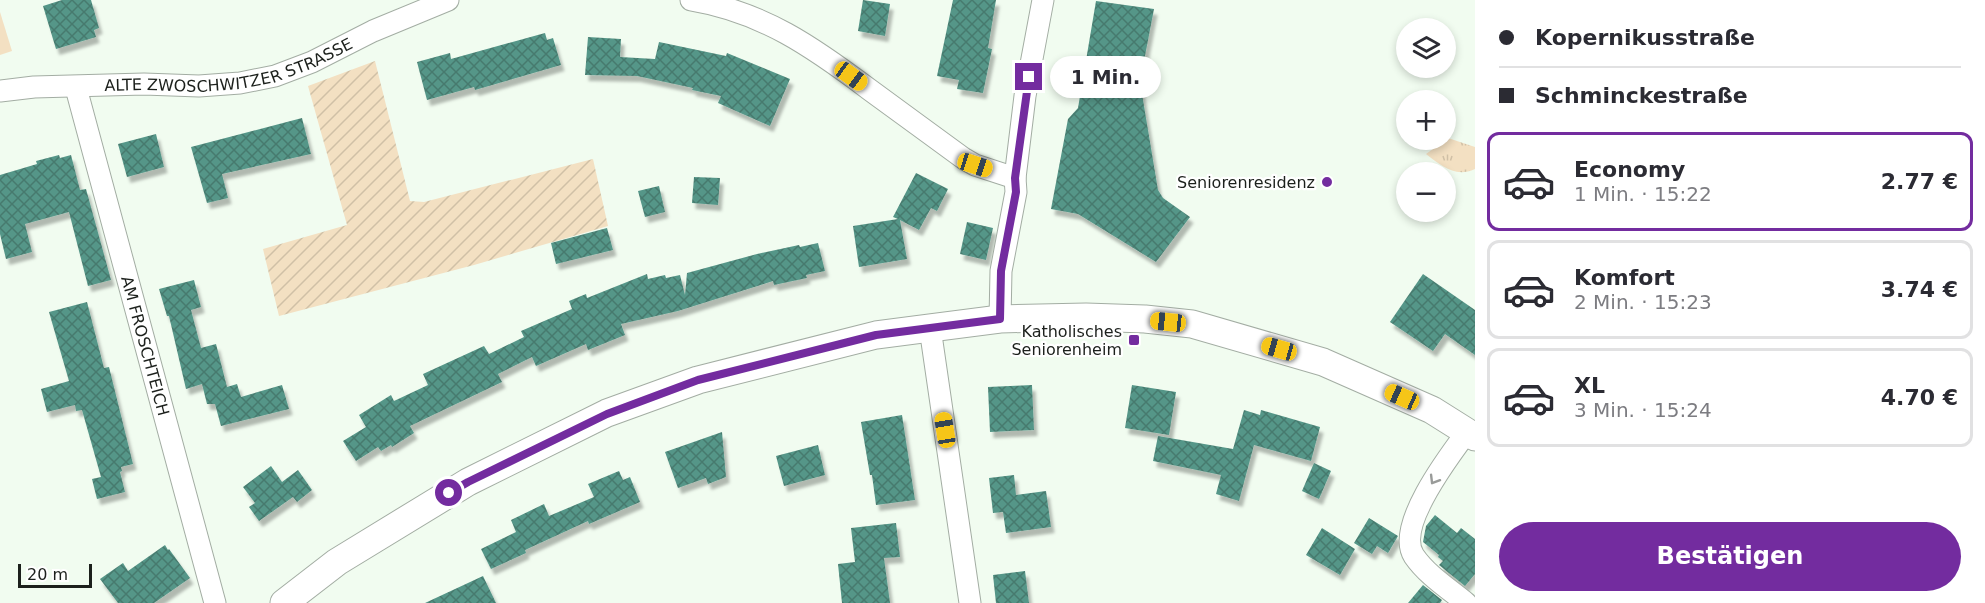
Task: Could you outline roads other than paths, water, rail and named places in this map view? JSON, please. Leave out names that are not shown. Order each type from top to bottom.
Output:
[{"type":"street","name":"ALTE ZWOSCHWITZER STRASSE","points":[[0,91],[34,87],[75,88],[144,84],[199,86],[240,83],[275,76],[312,62],[373,31],[448,0]]},
{"type":"street","points":[[691,0],[719,4],[774,26],[815,49],[963,158],[975,165],[1015,178]]},
{"type":"street","points":[[1000,319],[1001,271],[1016,192],[1015,178],[1025,96],[1043,0]]},
{"type":"street","name":"AM FROSCHTEICH","points":[[75,88],[215,603]]},
{"type":"street","points":[[284,603],[337,562],[468,482],[607,414],[698,380],[876,335],[1000,319],[1118,317],[1192,324],[1323,362],[1432,410],[1471,435],[1452,452],[1427,492],[1415,516],[1409,539],[1413,554],[1428,571],[1466,603]]},
{"type":"street","points":[[930,328],[970,603]]},
{"type":"place","name":"Seniorenresidenz","points":[[1327,182]]},
{"type":"place","name":"Katholisches Seniorenheim","points":[[1134,340]]}]
